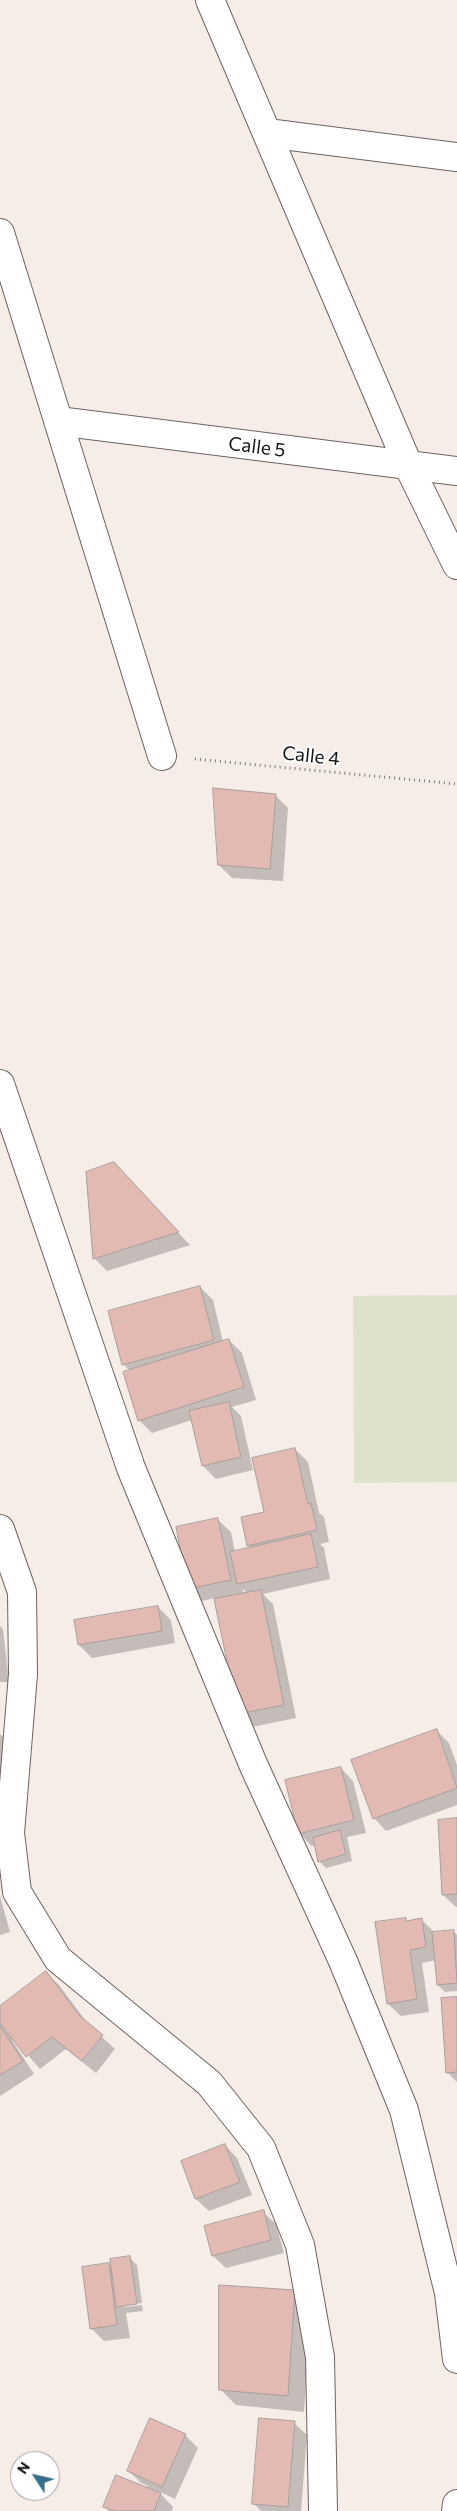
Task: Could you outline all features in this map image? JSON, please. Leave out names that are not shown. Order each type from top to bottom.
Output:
[{"type":"street","points":[[210,0],[409,467],[457,565]]},
{"type":"street","points":[[267,133],[457,157]]},
{"type":"street","points":[[0,233],[162,756]]},
{"type":"street","name":"Calle 5","points":[[58,421],[409,467],[457,471]]},
{"type":"street","points":[[0,1084],[131,1468],[253,1764],[343,1961],[404,2110],[450,2293],[457,2359]]},
{"type":"street","points":[[0,1529],[22,1592],[23,1674],[10,1833],[17,1892],[58,1959],[209,2083],[261,2148],[300,2245],[320,2357],[323,2511]]},
{"type":"street","points":[[456,2511],[457,2504]]},
{"type":"path","name":"Calle 4","points":[[162,756],[457,784]]},
{"type":"green space","points":[[457,1295],[457,1482],[354,1483],[353,1296]]},
{"type":"building","points":[[213,788],[276,794],[270,869],[218,865]]},
{"type":"building","points":[[114,1162],[179,1232],[93,1259],[86,1172]]},
{"type":"building","points":[[200,1286],[214,1340],[122,1365],[108,1311]]},
{"type":"building","points":[[229,1339],[244,1387],[138,1421],[123,1372]]},
{"type":"building","points":[[229,1402],[241,1457],[202,1466],[189,1411]]},
{"type":"building","points":[[295,1448],[308,1504],[311,1503],[317,1530],[247,1546],[241,1517],[264,1512],[252,1458]]},
{"type":"building","points":[[218,1518],[231,1580],[188,1589],[176,1527]]},
{"type":"building","points":[[311,1534],[318,1567],[237,1584],[230,1552]]},
{"type":"building","points":[[261,1590],[284,1705],[238,1714],[214,1599]]},
{"type":"building","points":[[158,1606],[162,1631],[78,1645],[74,1620]]},
{"type":"building","points":[[437,1729],[457,1788],[373,1819],[351,1760]]},
{"type":"building","points":[[341,1767],[354,1820],[298,1834],[285,1780]]},
{"type":"building","points":[[457,1818],[457,1894],[442,1895],[438,1820]]},
{"type":"building","points":[[340,1830],[346,1854],[318,1862],[313,1838]]},
{"type":"building","points":[[406,1918],[406,1921],[422,1918],[426,1947],[410,1950],[417,1999],[387,2004],[375,1922]]},
{"type":"building","points":[[454,1930],[457,1983],[437,1985],[432,1932]]},
{"type":"building","points":[[46,1971],[80,2016],[103,2035],[82,2061],[52,2037],[26,2057],[0,2023],[0,2006]]},
{"type":"building","points":[[457,1997],[457,2072],[446,2073],[441,1998]]},
{"type":"building","points":[[0,2026],[23,2061],[0,2075]]},
{"type":"building","points":[[225,2144],[240,2182],[195,2199],[181,2161]]},
{"type":"building","points":[[264,2210],[271,2240],[212,2256],[204,2226]]},
{"type":"building","points":[[130,2256],[137,2304],[116,2307],[110,2259]]},
{"type":"building","points":[[109,2263],[117,2325],[90,2329],[82,2267]]},
{"type":"building","points":[[219,2285],[295,2290],[288,2396],[219,2390]]},
{"type":"building","points":[[150,2418],[186,2434],[162,2487],[127,2471]]},
{"type":"building","points":[[259,2418],[295,2421],[288,2507],[252,2504]]},
{"type":"building","points":[[116,2475],[161,2493],[154,2511],[114,2511],[103,2507]]}]
